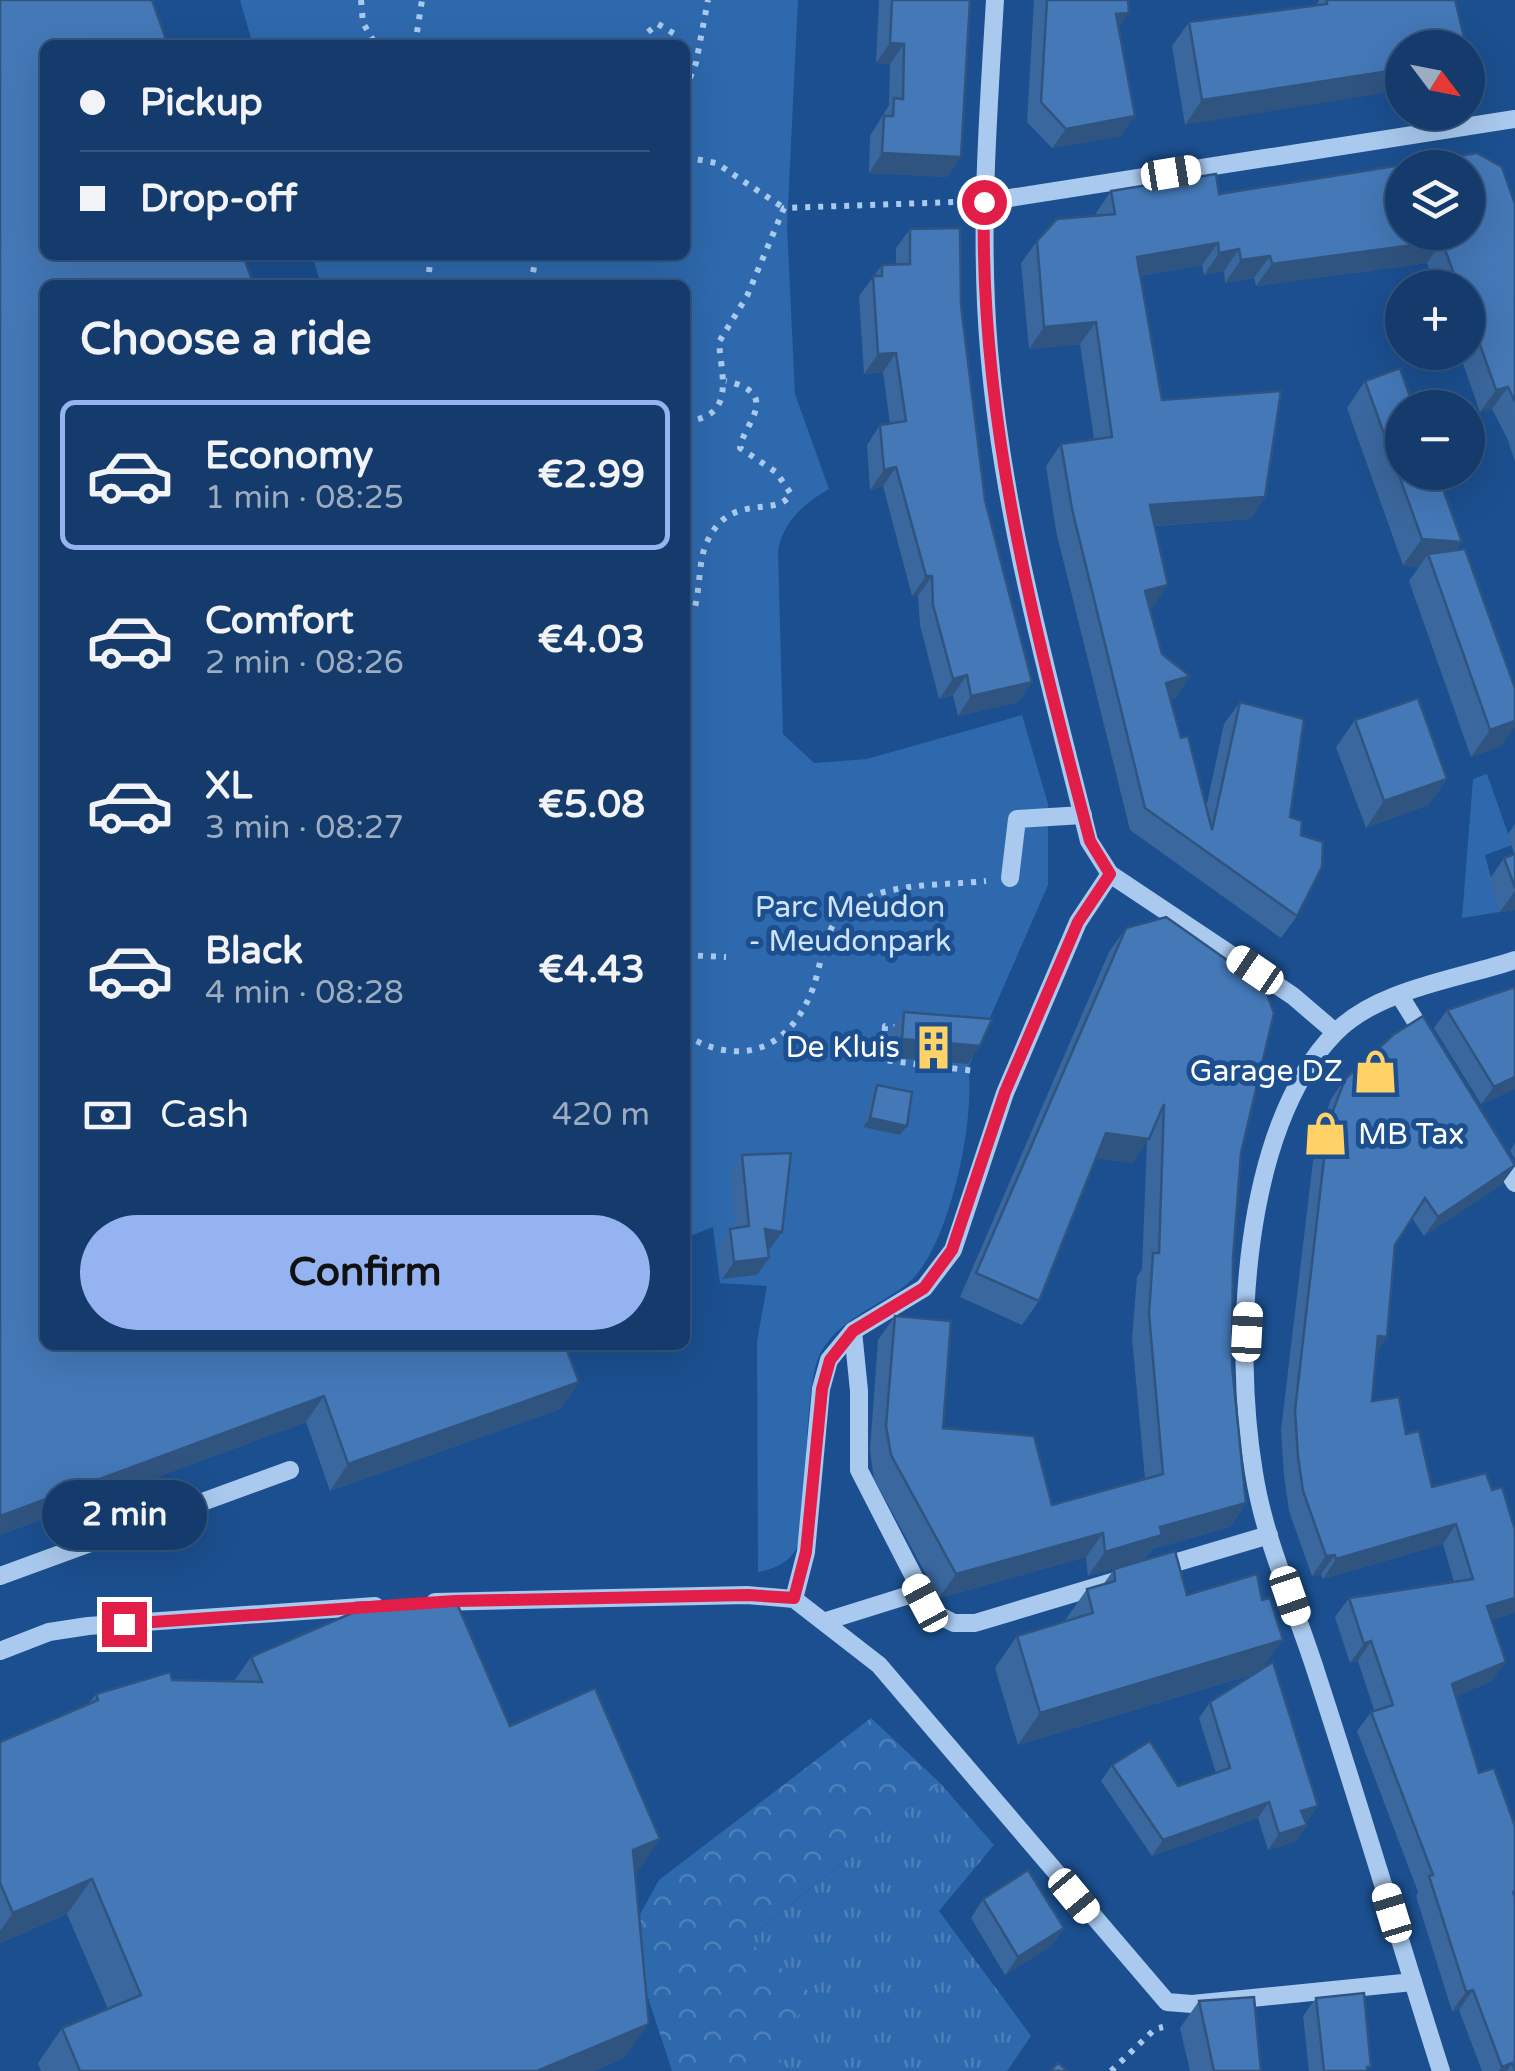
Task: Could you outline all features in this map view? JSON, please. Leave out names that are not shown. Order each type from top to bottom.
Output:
[{"type":"street","points":[[995,0],[984,202],[989,350],[1003,461],[1030,606],[1093,850],[1110,874],[1293,996],[1335,1032]]},
{"type":"street","points":[[984,202],[1515,119]]},
{"type":"street","points":[[1010,878],[1017,819],[1083,815]]},
{"type":"street","points":[[794,1598],[806,1552],[822,1389],[830,1360],[853,1331],[915,1296],[952,1250],[1005,1092],[1078,922],[1110,874]]},
{"type":"street","points":[[1441,2071],[1254,1478],[1247,1416],[1250,1270],[1264,1181],[1280,1125],[1300,1080],[1335,1032],[1357,1015],[1400,996],[1515,960]]},
{"type":"street","points":[[1400,996],[1438,1058]]},
{"type":"street","points":[[1486,1136],[1515,1183]]},
{"type":"street","points":[[853,1331],[859,1391],[856,1444],[862,1483],[925,1603],[942,1619],[974,1623],[1269,1535]]},
{"type":"street","points":[[0,1576],[290,1470]]},
{"type":"street","points":[[0,1651],[49,1632],[88,1626],[406,1604],[732,1595],[794,1598],[879,1666],[914,1703],[1167,2002],[1192,2004],[1413,1982]]},
{"type":"street","points":[[826,1620],[906,1596]]},
{"type":"path","points":[[360,0],[363,23],[373,40]]},
{"type":"path","points":[[416,40],[422,0]]},
{"type":"path","points":[[690,74],[707,19],[708,0]]},
{"type":"path","points":[[648,32],[653,26],[666,26],[678,40]]},
{"type":"path","points":[[690,159],[716,163],[784,208],[955,202]]},
{"type":"path","points":[[690,419],[708,414],[720,400],[726,382],[718,342],[747,296],[784,208]]},
{"type":"path","points":[[429,272],[430,260]]},
{"type":"path","points":[[690,610],[695,607],[705,546],[724,517],[736,508],[781,503],[790,494],[776,472],[740,448],[756,419],[756,408],[744,388],[726,382]]},
{"type":"path","points":[[690,1037],[721,1052],[759,1049],[777,1039],[799,1016],[830,933],[854,904],[904,889],[1010,878]]},
{"type":"path","points":[[690,956],[726,957]]},
{"type":"path","points":[[902,1028],[885,1026],[883,1060],[975,1071]]},
{"type":"path","points":[[1111,2071],[1154,2029],[1168,2026]]},
{"type":"green space","name":"Parc Meudon - Meudonpark","points":[[240,0],[798,0],[787,226],[795,394],[829,489],[796,514],[778,550],[783,734],[814,763],[867,759],[1022,715],[1048,804],[1048,885],[968,1068],[968,1118],[963,1150],[947,1214],[935,1243],[907,1284],[847,1323],[819,1356],[809,1414],[803,1532],[792,1555],[775,1567],[758,1572],[757,1341],[767,1286],[720,1283],[713,1227],[690,1236],[690,280],[320,280],[314,260],[690,260],[690,40],[252,40]]},
{"type":"green space","points":[[1487,774],[1512,845],[1485,855],[1500,912],[1462,918],[1473,779]]},
{"type":"green space","points":[[871,1718],[940,1783],[747,1940],[812,1994],[775,2052],[788,2071],[672,2071],[628,1936],[659,1880]]},
{"type":"green space","points":[[940,1783],[994,1845],[939,1911],[1031,2036],[1007,2071],[788,2071],[774,2052],[746,1941]]},
{"type":"building","points":[[0,0],[152,0],[166,40],[40,40],[40,260],[245,260],[252,280],[40,280],[40,1350],[567,1350],[579,1382],[348,1464],[324,1396],[0,1516]]},
{"type":"building","points":[[892,0],[970,0],[961,157],[882,153],[884,116],[893,116],[894,98],[903,99],[904,44],[890,43]]},
{"type":"building","points":[[1047,0],[1128,0],[1129,13],[1116,14],[1135,116],[1066,129],[1041,102]]},
{"type":"building","points":[[1326,0],[1455,0],[1462,30],[1385,30],[1385,72],[1202,100],[1189,22],[1327,4]]},
{"type":"building","points":[[1485,157],[1502,167],[1515,204],[1515,402],[1508,387],[1496,390],[1485,359],[1485,270],[1452,270],[1445,250],[1485,250]]},
{"type":"building","points":[[1385,168],[1385,249],[1272,264],[1270,256],[1241,260],[1239,249],[1219,253],[1218,243],[1137,257],[1162,400],[1281,391],[1265,497],[1150,505],[1168,585],[1145,591],[1162,654],[1190,676],[1166,683],[1181,738],[1188,736],[1212,830],[1240,702],[1304,719],[1290,817],[1302,821],[1301,835],[1323,842],[1322,867],[1297,916],[1145,808],[1072,509],[1061,444],[1112,437],[1096,322],[1044,327],[1037,241],[1057,219],[1115,214],[1111,191],[1216,174],[1219,194]]},
{"type":"building","points":[[960,228],[961,305],[985,500],[1032,682],[971,696],[967,675],[953,679],[933,605],[932,576],[926,576],[896,467],[884,470],[880,425],[906,421],[896,353],[878,354],[873,276],[882,276],[882,265],[910,264],[910,229]]},
{"type":"building","points":[[1401,370],[1408,390],[1385,390],[1385,436],[1365,381]]},
{"type":"building","points":[[1404,490],[1443,490],[1462,542],[1422,539]]},
{"type":"building","points":[[1465,549],[1515,688],[1515,721],[1490,730],[1428,554]]},
{"type":"building","points":[[1418,698],[1447,779],[1384,801],[1355,720]]},
{"type":"building","points":[[1515,854],[1515,888],[1504,858]]},
{"type":"building","points":[[1166,917],[1264,986],[1274,1013],[1241,1153],[1233,1258],[1232,1366],[1246,1503],[1160,1527],[1162,1535],[1105,1552],[1103,1533],[956,1574],[891,1455],[886,1426],[895,1316],[951,1321],[943,1428],[1034,1436],[1052,1505],[1163,1474],[1149,1314],[1153,1253],[1159,1253],[1164,1104],[1149,1139],[1106,1133],[1039,1301],[976,1273],[1126,928]]},
{"type":"building","points":[[1515,987],[1515,1077],[1494,1087],[1447,1010]]},
{"type":"building","points":[[904,1012],[992,1019],[980,1046],[902,1039]]},
{"type":"building","points":[[1423,1016],[1515,1165],[1438,1217],[1425,1198],[1395,1245],[1387,1337],[1378,1336],[1372,1401],[1399,1397],[1406,1434],[1419,1431],[1432,1487],[1486,1473],[1492,1490],[1502,1487],[1515,1530],[1515,1598],[1487,1606],[1506,1662],[1452,1684],[1479,1773],[1494,1768],[1515,1826],[1515,2071],[1512,2063],[1502,2067],[1473,1990],[1466,1992],[1429,1876],[1433,1875],[1371,1712],[1393,1705],[1371,1641],[1364,1644],[1349,1598],[1473,1579],[1456,1524],[1336,1559],[1335,1555],[1326,1556],[1303,1491],[1298,1457],[1295,1410],[1328,1124],[1345,1079],[1393,1035]]},
{"type":"building","points":[[877,1085],[912,1092],[907,1126],[870,1118]]},
{"type":"building","points":[[791,1153],[782,1232],[765,1229],[769,1258],[734,1262],[730,1229],[749,1226],[742,1155]]},
{"type":"building","points":[[1175,1551],[1187,1595],[1257,1574],[1262,1600],[1270,1598],[1283,1640],[1040,1713],[1017,1636],[1093,1613],[1087,1589],[1115,1581],[1114,1569]]},
{"type":"building","points":[[455,1599],[510,1726],[595,1688],[660,1839],[633,1850],[649,2024],[537,2071],[80,2071],[62,2028],[141,1995],[92,1879],[13,1913],[0,1883],[0,1742],[98,1700],[96,1694],[170,1672],[172,1680],[262,1682],[251,1657],[359,1610],[356,1603]]},
{"type":"building","points":[[1273,1662],[1318,1806],[1301,1811],[1307,1825],[1279,1834],[1269,1802],[1163,1840],[1112,1765],[1150,1741],[1178,1786],[1230,1768],[1210,1702]]},
{"type":"building","points":[[1028,1870],[1064,1928],[1018,1957],[983,1899]]},
{"type":"building","points":[[1364,1993],[1371,2067],[1367,2071],[1324,2071],[1316,1998]]},
{"type":"building","points":[[1254,1997],[1261,2071],[1214,2071],[1199,2001]]},
{"type":"building","points":[[1058,2063],[1068,2071],[1050,2071]]},
{"type":"place","name":"De Kluis","points":[[933,1047]]},
{"type":"place","name":"Garage DZ","points":[[1376,1071]]},
{"type":"place","name":"MB Tax","points":[[1325,1134]]},
{"type":"route","points":[[124,1624],[515,1598],[748,1595],[794,1598],[806,1552],[822,1389],[830,1360],[853,1331],[905,1303],[940,1272],[977,1185],[1005,1092],[1078,922],[1110,874],[1090,841],[1016,538],[989,350],[984,202]]}]
